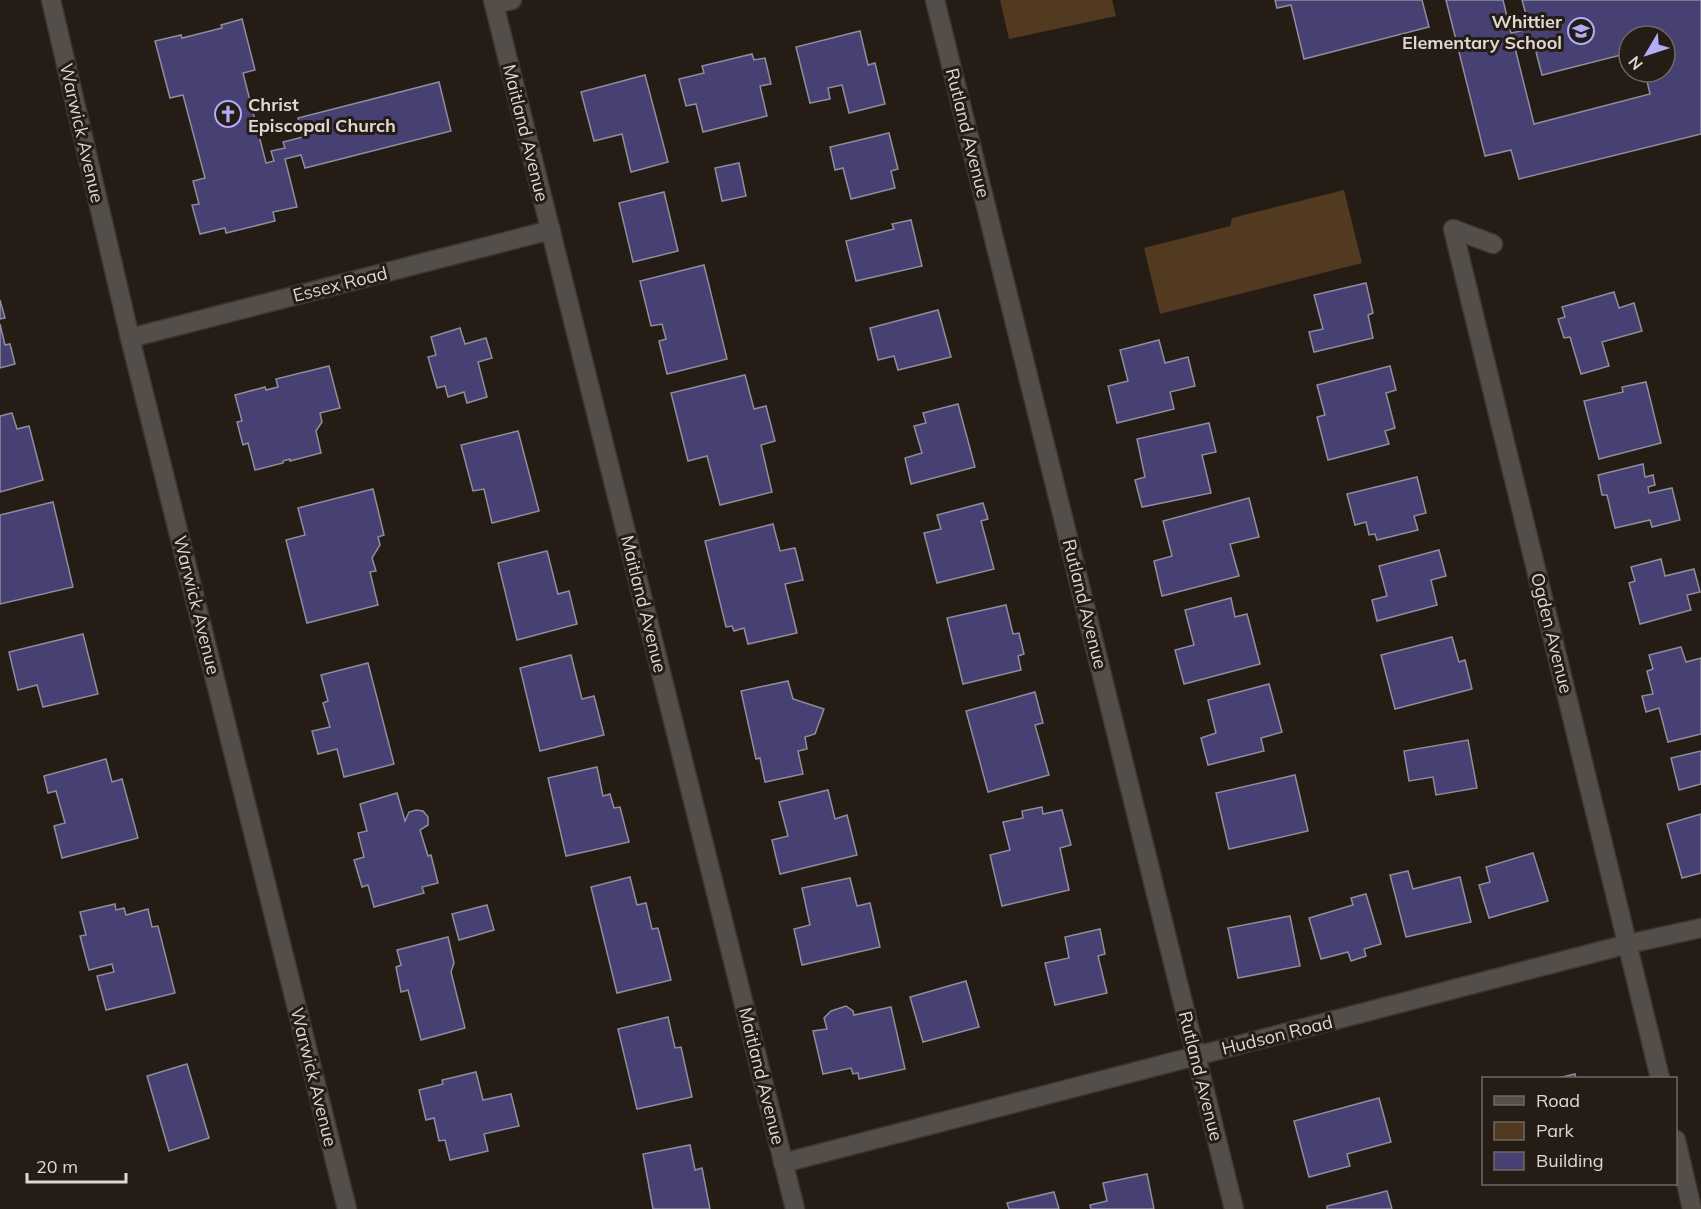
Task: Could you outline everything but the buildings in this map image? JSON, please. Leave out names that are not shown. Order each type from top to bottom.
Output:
[{"type":"street","name":"Warwick Avenue","points":[[51,0],[130,338],[347,1209]]},
{"type":"street","points":[[494,2],[512,0]]},
{"type":"street","name":"Rutland Avenue","points":[[935,0],[1234,1209]]},
{"type":"street","name":"Maitland Avenue","points":[[494,2],[795,1209]]},
{"type":"street","name":"Ogden Avenue","points":[[1493,244],[1453,229],[1660,1077]]},
{"type":"street","name":"Essex Road","points":[[130,338],[551,230]]},
{"type":"street","name":"Hudson Road","points":[[783,1163],[1701,928]]},
{"type":"street","points":[[1677,1144],[1692,1209]]},
{"type":"green space","points":[[1000,0],[1112,0],[1116,16],[1009,39]]},
{"type":"green space","points":[[1344,190],[1362,263],[1160,314],[1144,248],[1230,226],[1232,218]]},
{"type":"place","name":"Whittier Elementary School","points":[[1581,31]]},
{"type":"place","name":"Christ Episcopal Church","points":[[228,114]]}]
